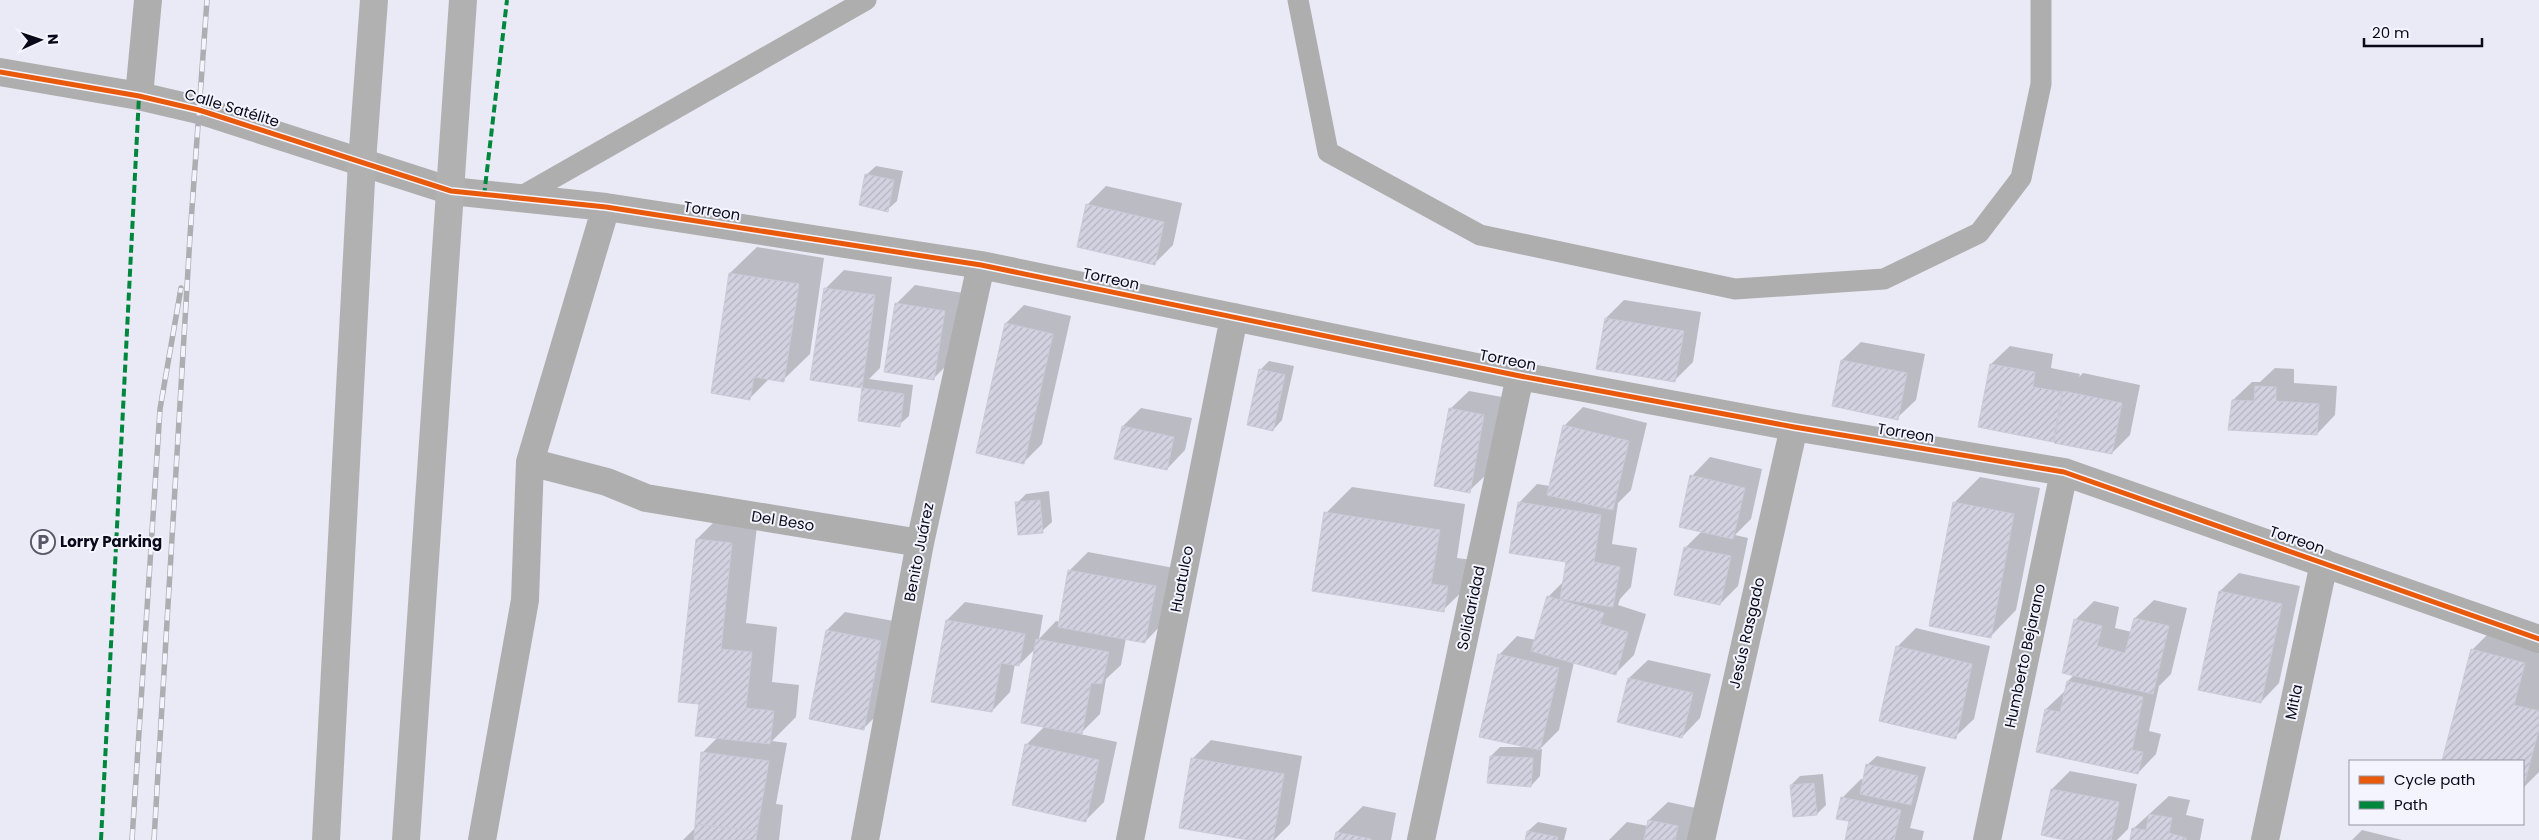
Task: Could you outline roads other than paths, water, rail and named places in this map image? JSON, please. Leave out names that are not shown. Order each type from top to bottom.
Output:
[{"type":"main road","points":[[326,840],[362,162],[374,0]]},
{"type":"main road","points":[[406,840],[463,0]]},
{"type":"street","points":[[139,96],[148,0]]},
{"type":"street","name":"Calle Satélite","points":[[0,72],[139,96],[199,110],[451,191]]},
{"type":"street","name":"Torreon","points":[[451,191],[606,207],[981,265],[1520,376],[1794,427],[2064,472],[2539,639]]},
{"type":"street","points":[[482,840],[525,600],[530,462],[606,207]]},
{"type":"street","name":"Benito Juárez","points":[[865,840],[920,543],[981,265]]},
{"type":"street","name":"Huatulco","points":[[1130,840],[1234,317]]},
{"type":"street","name":"Solidaridad","points":[[1422,840],[1520,376]]},
{"type":"street","name":"Jesús Rasgado","points":[[1701,840],[1794,427]]},
{"type":"street","name":"Del Beso","points":[[530,462],[607,482],[646,498],[920,543]]},
{"type":"street","name":"Humberto Bejarano","points":[[1987,840],[2064,472]]},
{"type":"street","name":"Mitla","points":[[2265,840],[2324,563]]},
{"type":"lane","points":[[520,197],[866,0]]},
{"type":"lane","points":[[1298,0],[1328,152],[1480,235],[1735,290],[1884,278],[1979,233],[2021,178],[2041,84],[2041,0]]},
{"type":"railway","points":[[154,840],[190,236],[207,0]]},
{"type":"railway","points":[[132,840],[160,409],[181,288]]},
{"type":"place","name":"Lorry Parking","points":[[43,542]]}]
